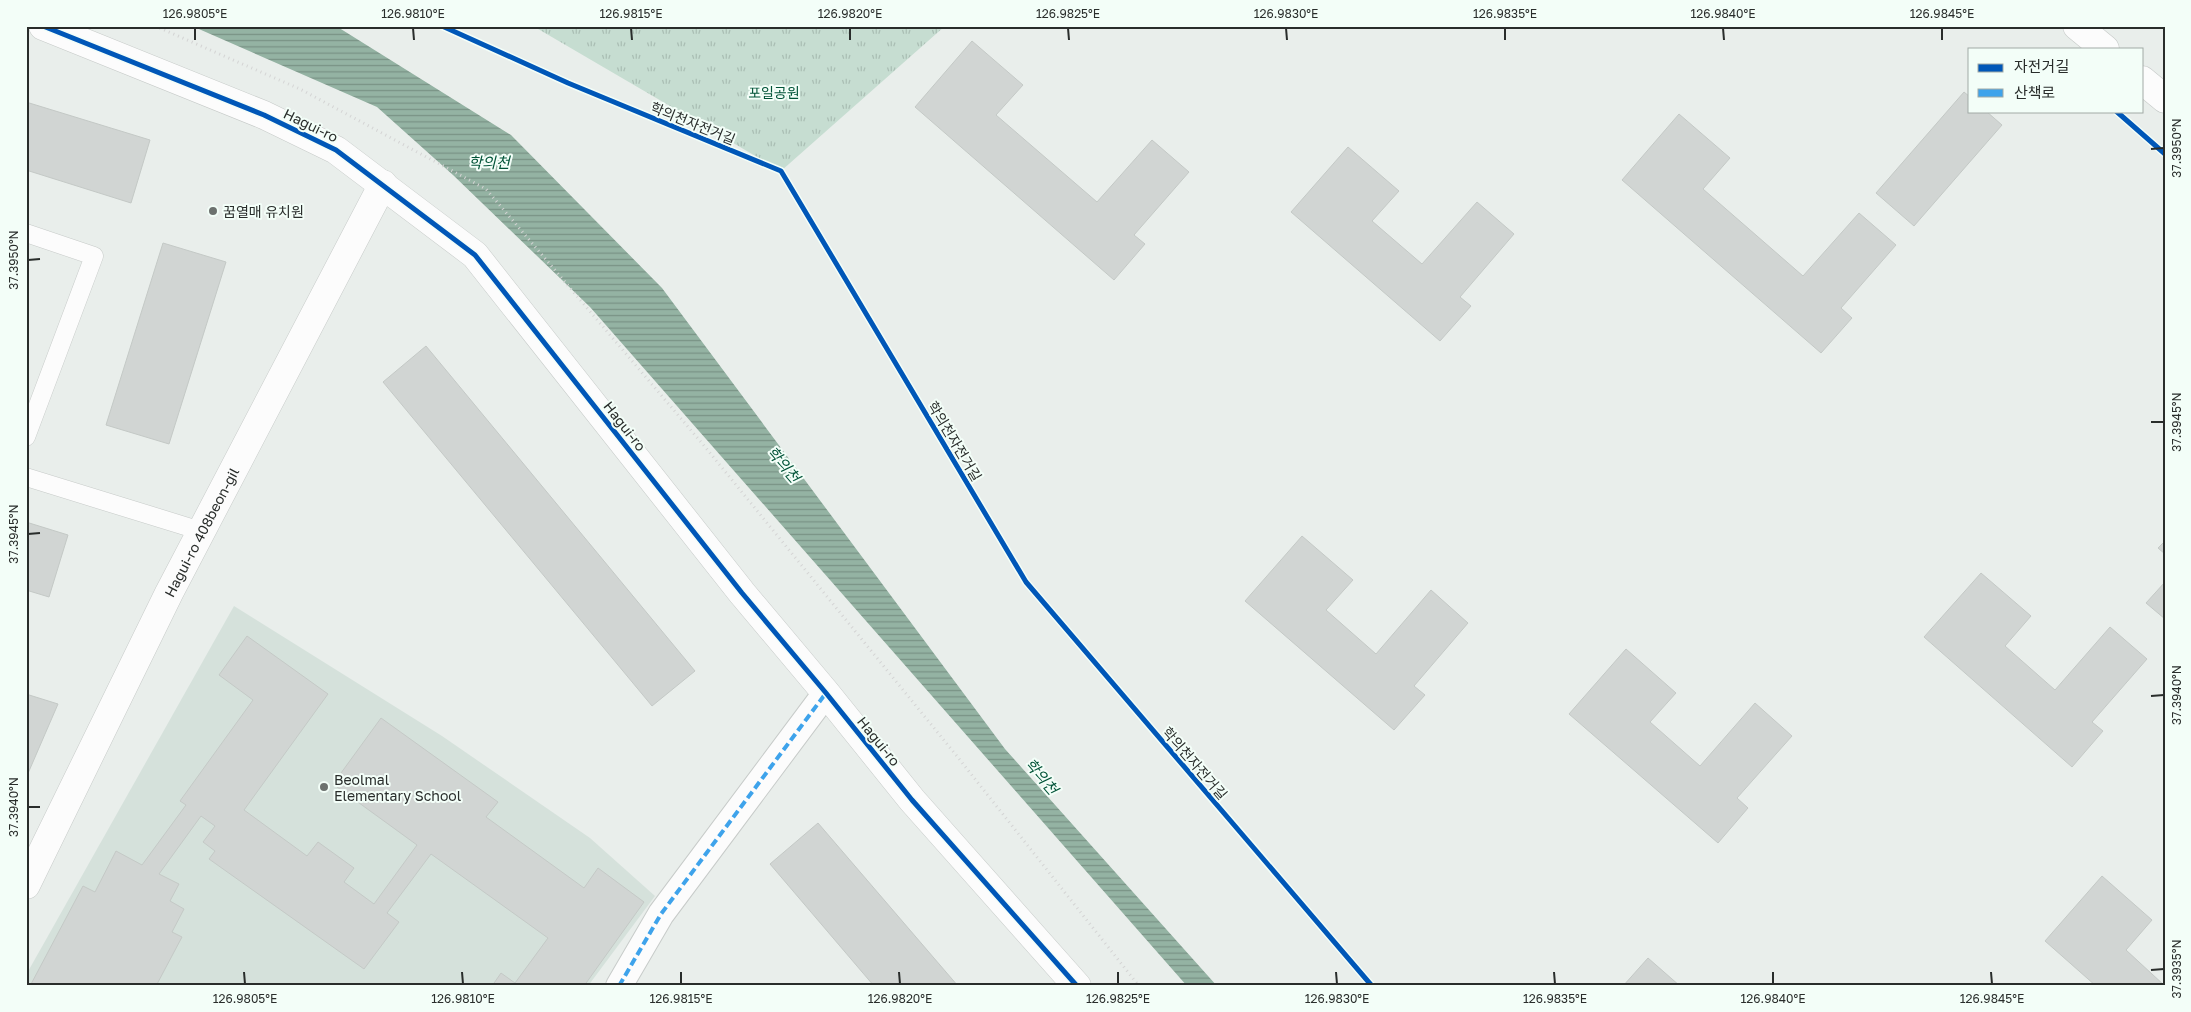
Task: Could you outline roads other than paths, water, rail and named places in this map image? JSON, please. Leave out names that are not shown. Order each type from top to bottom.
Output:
[{"type":"street","name":"Hagui-ro","points":[[43,26],[264,115],[336,150],[475,255],[736,586],[826,693],[912,800],[1077,986]]},
{"type":"street","points":[[2078,26],[2104,48]]},
{"type":"street","points":[[2144,82],[2165,98]]},
{"type":"street","name":"Hagui-ro 408beon-gil","points":[[26,885],[169,592],[383,184]]},
{"type":"street","points":[[619,986],[661,914],[826,693]]},
{"type":"lane","points":[[26,233],[94,256],[26,437]]},
{"type":"lane","points":[[26,477],[201,531]]},
{"type":"water","name":"학의천","points":[[192,26],[336,26],[511,135],[662,288],[1005,749],[1217,986],[1187,986],[590,307],[453,175],[377,107]]},
{"type":"place","name":"꿈열매 유치원","points":[[213,211]]},
{"type":"place","name":"Beolmal Elementary School","points":[[324,787]]},
{"type":"park label","name":"포일공원","points":[[774,92]]}]
